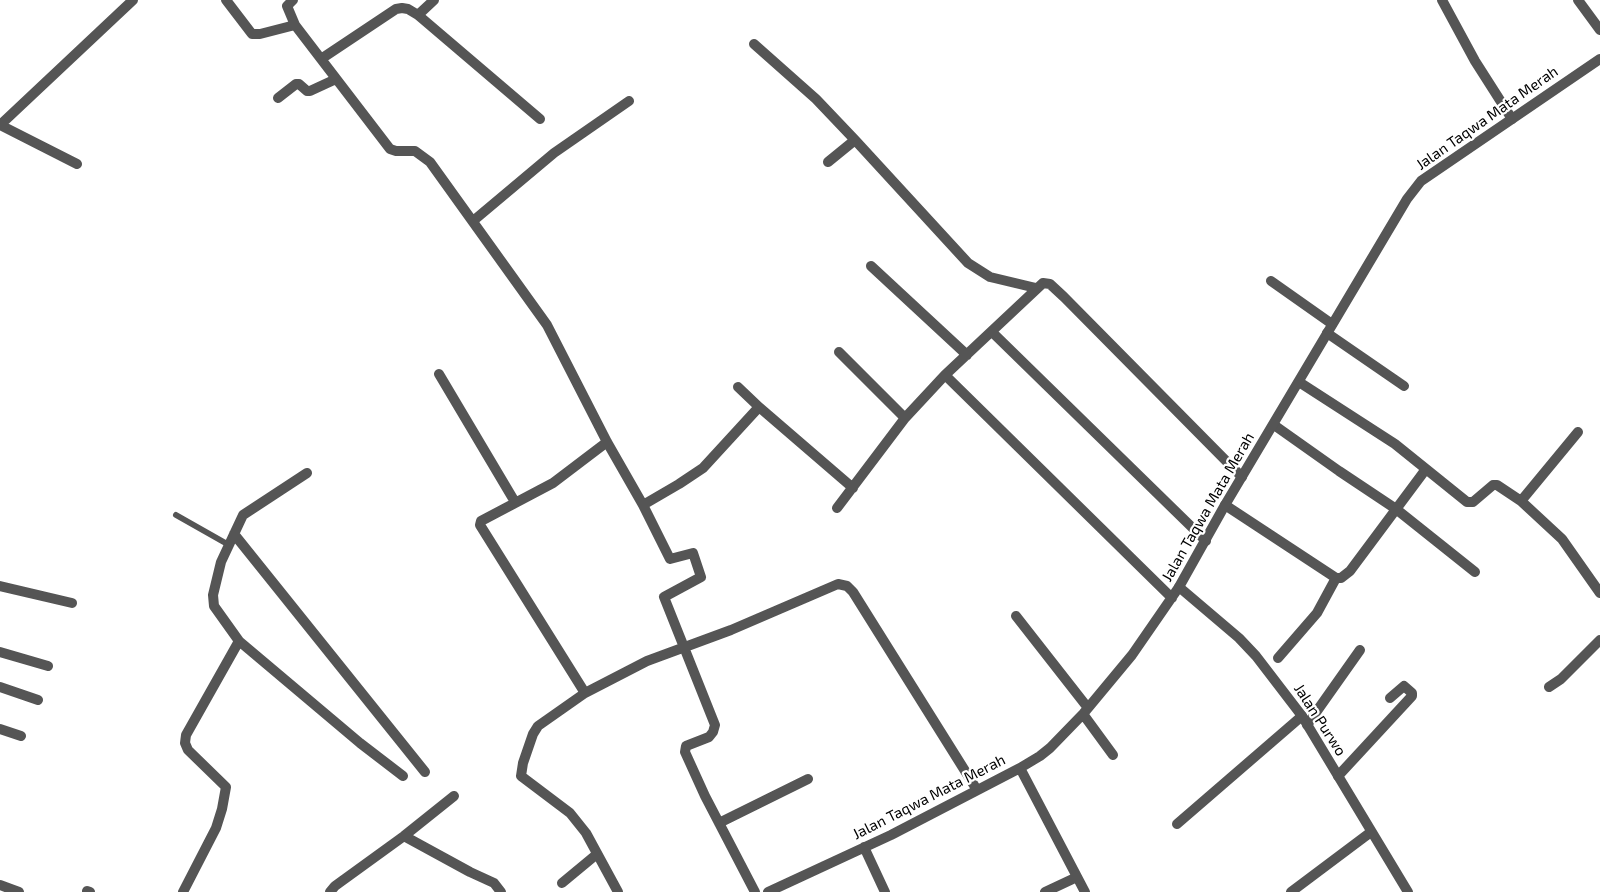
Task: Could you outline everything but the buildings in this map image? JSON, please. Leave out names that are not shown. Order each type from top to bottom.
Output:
[{"type":"street","points":[[78,164],[0,125],[133,0]]},
{"type":"street","points":[[226,0],[252,34],[295,25]]},
{"type":"street","points":[[293,0],[287,6],[295,25],[390,149],[415,151],[430,162],[547,325],[670,559],[693,552],[701,577],[664,597],[715,725],[709,737],[686,746],[685,752],[719,824],[755,892]]},
{"type":"street","points":[[418,15],[434,0]]},
{"type":"street","points":[[1442,0],[1475,61],[1512,119]]},
{"type":"street","points":[[1578,0],[1600,30]]},
{"type":"street","points":[[321,59],[396,10],[402,8],[418,15],[540,119]]},
{"type":"street","points":[[754,44],[816,99],[968,263],[990,276],[1036,288]]},
{"type":"street","name":"Jalan Taqwa Mata Merah","points":[[768,892],[864,847],[977,790],[1020,768],[1050,748],[1086,711],[1132,655],[1172,598],[1329,329],[1407,199],[1421,181],[1600,59]]},
{"type":"street","points":[[278,98],[296,84],[310,91],[336,78]]},
{"type":"street","points":[[474,223],[554,153],[629,101]]},
{"type":"street","points":[[828,162],[855,140]]},
{"type":"street","points":[[871,266],[967,355]]},
{"type":"street","points":[[1271,281],[1329,329],[1404,386]]},
{"type":"street","points":[[837,508],[906,418],[945,375],[1043,283],[1050,284],[1242,477]]},
{"type":"street","points":[[992,332],[1206,541]]},
{"type":"street","points":[[839,352],[906,418]]},
{"type":"street","points":[[439,374],[515,502]]},
{"type":"street","points":[[945,375],[1172,598]]},
{"type":"street","points":[[1299,382],[1395,444],[1468,502],[1473,502],[1493,485],[1521,501],[1562,539],[1600,593]]},
{"type":"street","points":[[738,387],[853,488]]},
{"type":"street","points":[[643,505],[703,468],[759,407]]},
{"type":"street","points":[[1274,424],[1339,471],[1396,508],[1475,572]]},
{"type":"street","points":[[1521,501],[1578,432]]},
{"type":"street","points":[[585,693],[480,525],[482,521],[552,483],[607,442]]},
{"type":"street","points":[[1226,505],[1336,578],[1342,578],[1350,571],[1426,469]]},
{"type":"street","points":[[307,473],[243,515],[221,562],[213,595],[214,606],[239,641],[360,743],[403,776]]},
{"type":"street","points":[[234,534],[425,772]]},
{"type":"street","points":[[1278,658],[1317,614],[1336,578]]},
{"type":"street","points":[[618,892],[586,833],[570,813],[523,778],[521,774],[523,762],[538,726],[585,693],[647,661],[731,630],[838,584],[847,586],[853,592],[977,790]]},
{"type":"street","points":[[0,586],[72,603]]},
{"type":"street","name":"Jalan Purwo","points":[[1179,587],[1239,638],[1256,656],[1304,720],[1407,892]]},
{"type":"street","points":[[1016,616],[1086,711],[1113,754]]},
{"type":"street","points":[[1549,687],[1561,679],[1600,640]]},
{"type":"street","points":[[183,892],[216,828],[226,787],[188,750],[186,735],[239,641]]},
{"type":"street","points":[[1177,824],[1304,720],[1360,650]]},
{"type":"street","points":[[0,652],[48,666]]},
{"type":"street","points":[[1338,776],[1412,696],[1412,693],[1404,686],[1390,698]]},
{"type":"street","points":[[0,687],[38,700]]},
{"type":"street","points":[[0,729],[21,736]]},
{"type":"street","points":[[1020,768],[1085,892]]},
{"type":"street","points":[[719,824],[808,779]]},
{"type":"street","points":[[330,892],[335,886],[404,836],[454,796]]},
{"type":"street","points":[[1291,892],[1371,832]]},
{"type":"street","points":[[404,836],[494,883],[501,892]]},
{"type":"street","points":[[864,847],[885,892]]},
{"type":"street","points":[[562,883],[597,854]]},
{"type":"street","points":[[1045,892],[1077,877]]},
{"type":"street","points":[[0,885],[19,892]]},
{"type":"lane","points":[[176,515],[229,545]]}]
